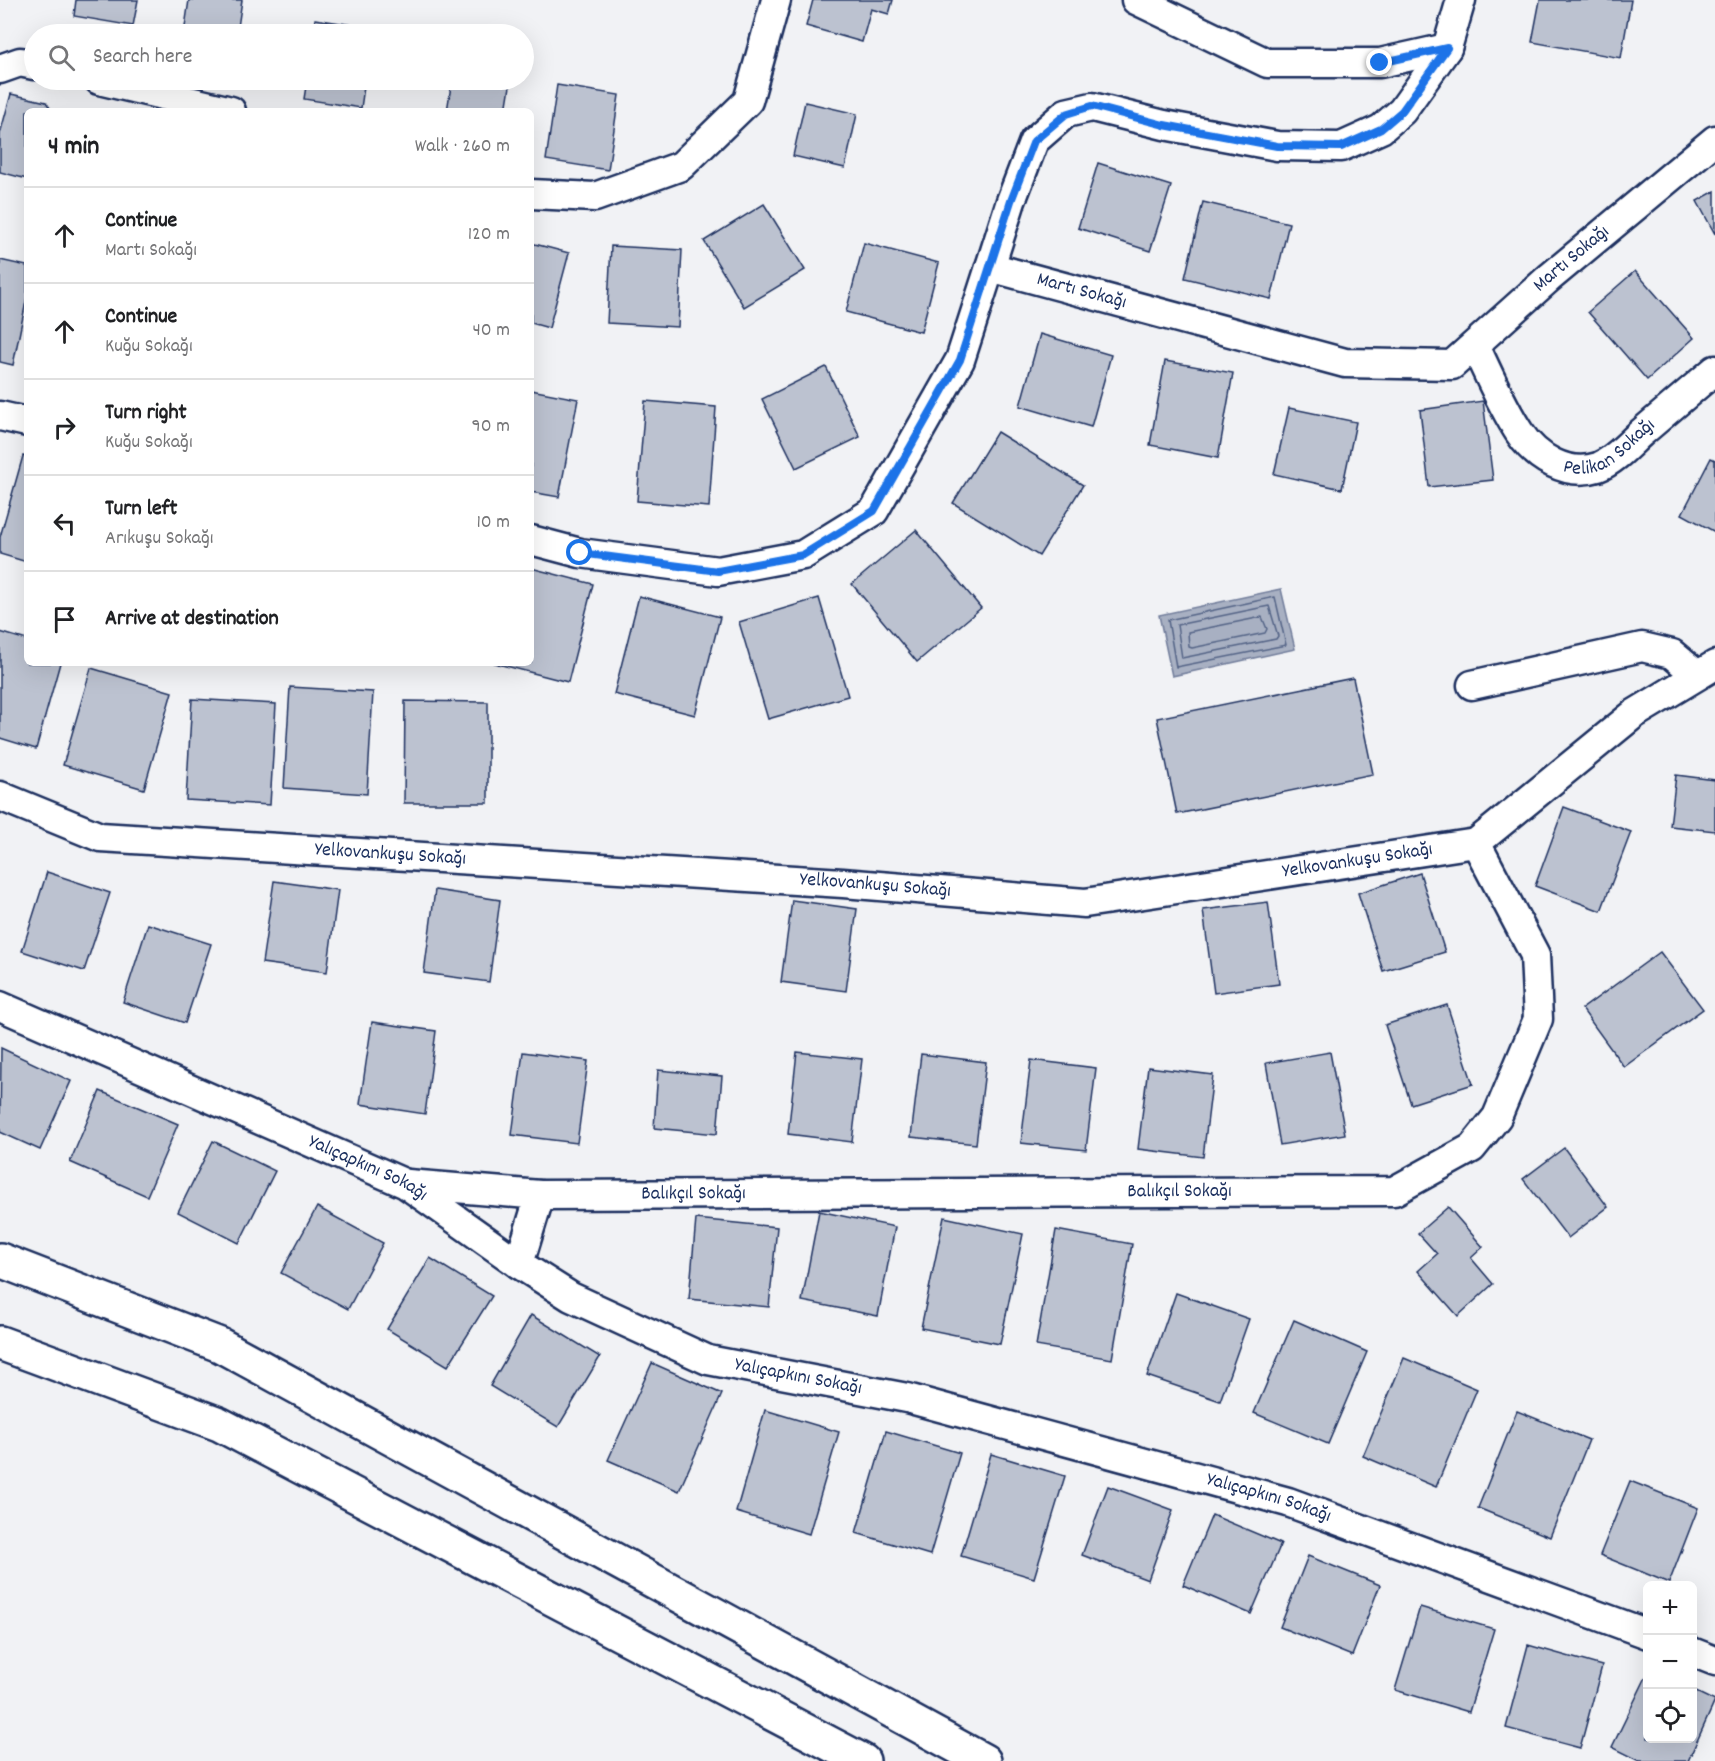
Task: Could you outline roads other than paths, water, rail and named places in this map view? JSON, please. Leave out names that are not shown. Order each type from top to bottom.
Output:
[{"type":"highway","points":[[0,1260],[220,1345],[984,1761]]},
{"type":"highway","points":[[0,1343],[219,1424],[863,1761]]},
{"type":"street","points":[[534,194],[595,197],[681,166],[747,101],[776,0]]},
{"type":"street","points":[[1136,0],[1267,63],[1380,63],[1447,48]]},
{"type":"street","points":[[534,541],[580,553],[718,571],[803,555],[874,511],[960,360],[1011,201],[1034,141],[1066,114],[1092,106],[1164,125],[1277,146],[1341,147],[1381,129],[1402,111],[1447,48],[1461,0]]},
{"type":"street","points":[[0,69],[20,62],[24,63]]},
{"type":"street","points":[[142,90],[218,108]]},
{"type":"street","name":"Martı Sokağı","points":[[990,267],[1345,363],[1452,365],[1550,278],[1715,140]]},
{"type":"street","name":"Pelikan Sokağı","points":[[1475,346],[1519,432],[1532,448],[1547,460],[1565,468],[1581,470],[1599,466],[1619,452],[1715,370]]},
{"type":"street","points":[[0,416],[24,421]]},
{"type":"street","points":[[1472,686],[1642,647],[1672,654],[1706,670]]},
{"type":"street","points":[[1476,843],[1634,714],[1706,670]]},
{"type":"street","name":"Yelkovankuşu Sokağı","points":[[0,796],[100,837],[843,882],[1085,903],[1476,843]]},
{"type":"street","name":"Balıkçıl Sokağı","points":[[406,1184],[540,1195],[1394,1191],[1472,1148],[1497,1117],[1538,1019],[1535,955],[1476,843]]},
{"type":"street","name":"Yalıçapkını Sokağı","points":[[0,1006],[406,1184],[519,1264],[571,1297],[708,1360],[907,1398],[1288,1502],[1643,1633]]},
{"type":"street","points":[[519,1264],[540,1195]]},
{"type":"street","points":[[1697,1654],[1715,1661]]},
{"type":"water","points":[[1281,589],[1295,649],[1172,676],[1159,615]]}]
